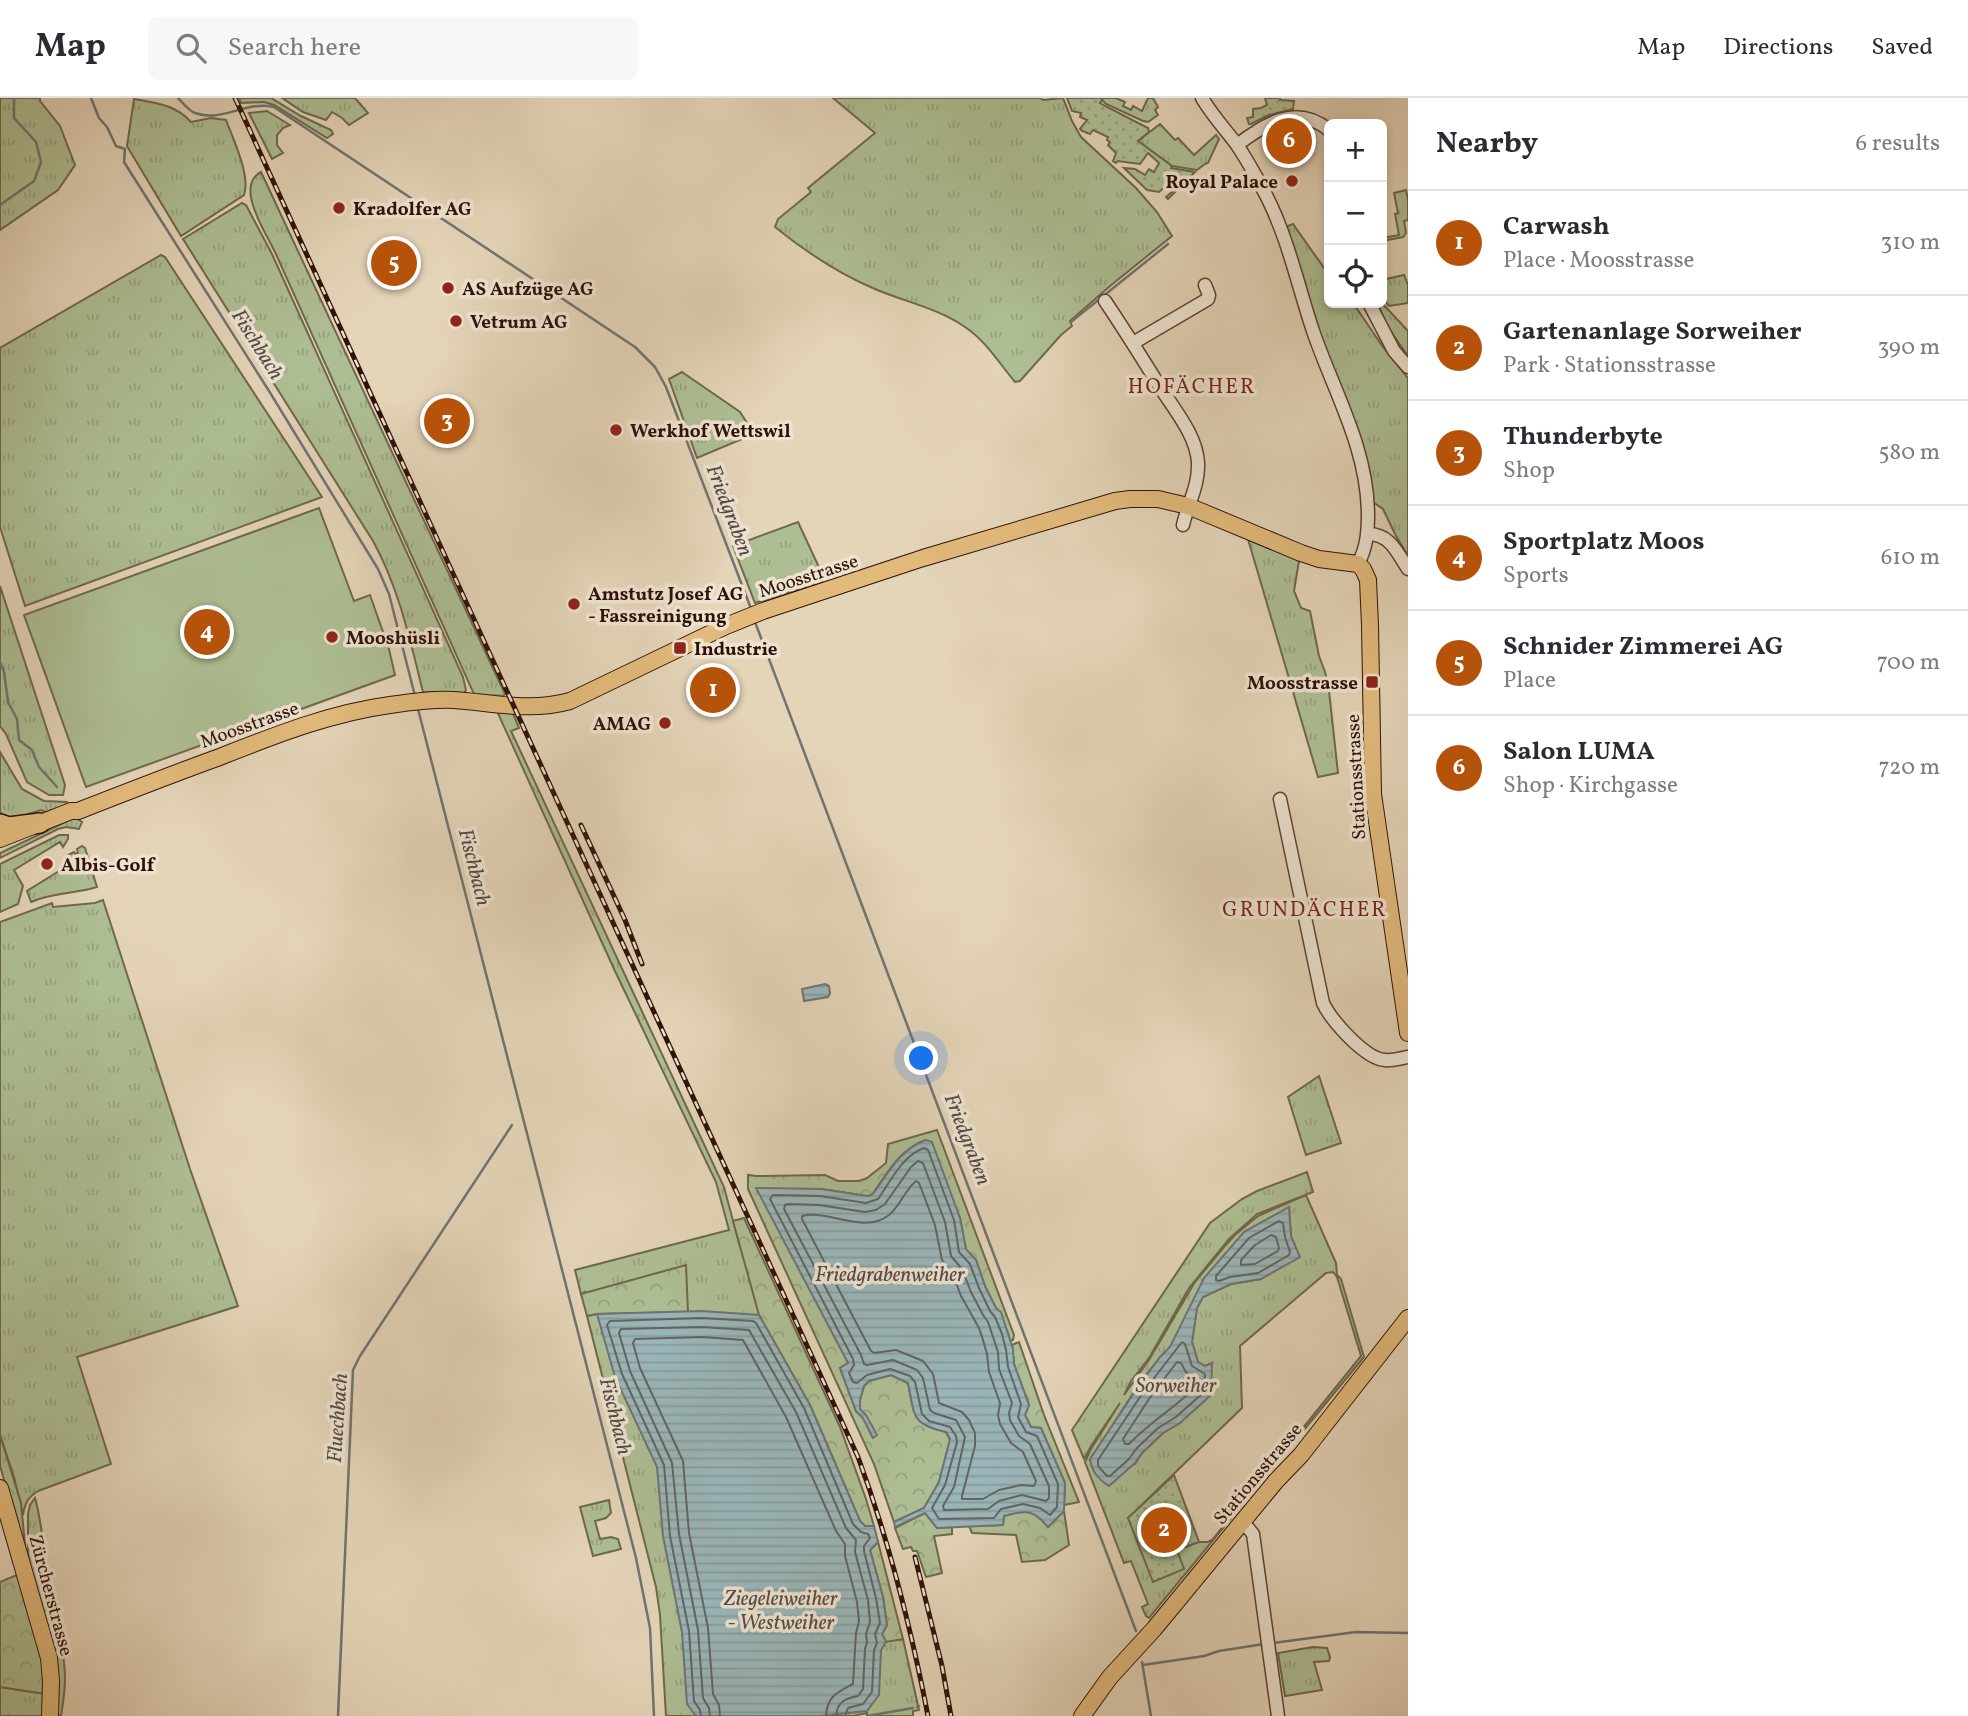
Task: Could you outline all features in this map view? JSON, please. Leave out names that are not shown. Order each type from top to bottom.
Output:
[{"type":"highway","points":[[0,824],[9,827],[40,823]]},
{"type":"main road","name":"Moosstrasse","points":[[0,838],[287,731],[365,709],[451,700],[531,708],[554,706],[582,697],[735,622],[923,558],[1115,501],[1158,499],[1188,506],[1285,548],[1319,559],[1358,564]]},
{"type":"main road","name":"Stationsstrasse","points":[[1358,564],[1366,573],[1369,597],[1373,794],[1408,1033]]},
{"type":"main road","name":"Moosstrasse","points":[[0,847],[78,811]]},
{"type":"main road","points":[[0,838],[0,847]]},
{"type":"main road","name":"Stationsstrasse","points":[[1082,1716],[1110,1677],[1149,1635],[1276,1481],[1304,1452],[1408,1318]]},
{"type":"main road","name":"Zürcherstrasse","points":[[0,1488],[49,1658],[50,1716]]},
{"type":"street","points":[[1202,98],[1237,145],[1259,181],[1276,218],[1322,355],[1351,423],[1367,494],[1368,534],[1358,564]]},
{"type":"street","points":[[1237,145],[1268,124],[1286,118],[1310,120],[1324,127]]},
{"type":"street","points":[[1133,343],[1208,299],[1205,285]]},
{"type":"street","points":[[1105,301],[1195,447],[1198,462],[1197,483],[1184,525]]},
{"type":"street","points":[[1372,308],[1394,351],[1408,367]]},
{"type":"street","points":[[1368,534],[1384,536],[1390,541],[1408,569]]},
{"type":"street","points":[[1280,799],[1323,1003],[1330,1017],[1369,1054],[1386,1061],[1408,1057]]},
{"type":"street","points":[[1243,1522],[1253,1534],[1278,1716]]},
{"type":"green space","points":[[0,98],[40,98],[60,126],[75,165],[58,190],[0,230]]},
{"type":"green space","points":[[239,98],[271,98],[331,130],[333,134],[327,138],[274,105],[264,102],[241,103]]},
{"type":"green space","points":[[282,98],[355,98],[368,113],[349,125],[332,112],[326,120],[303,112]]},
{"type":"green space","points":[[833,98],[1063,98],[1081,137],[1136,188],[1157,212],[1172,236],[1070,321],[1072,326],[1020,381],[1015,382],[986,346],[955,320],[862,283],[811,254],[775,227],[778,219],[811,192],[808,188],[875,133]]},
{"type":"green space","points":[[1067,98],[1103,98],[1100,103],[1148,128],[1149,132],[1138,141],[1172,166],[1171,168],[1195,172],[1168,199],[1166,197],[1173,191],[1167,185],[1159,192],[1147,190],[1124,168],[1135,169],[1145,175],[1149,169],[1154,172],[1159,163],[1148,153],[1140,164],[1113,161],[1116,153],[1108,145],[1108,137],[1093,130],[1090,134],[1082,131],[1080,129],[1087,120],[1080,117],[1081,113],[1072,111]]},
{"type":"green space","points":[[1103,98],[1116,98],[1125,102],[1123,106],[1131,110],[1133,106],[1142,111],[1148,98],[1153,98],[1158,107],[1155,110],[1158,115],[1148,122],[1143,121],[1106,104]]},
{"type":"green space","points":[[1265,98],[1294,101],[1293,109],[1249,124],[1247,118],[1253,117],[1253,109],[1267,105]]},
{"type":"green space","points":[[134,99],[172,108],[191,122],[211,118],[226,120],[243,168],[246,187],[244,195],[181,236],[127,146]]},
{"type":"green space","points":[[267,111],[290,125],[277,135],[277,145],[283,153],[272,159],[249,113]]},
{"type":"green space","points":[[1160,124],[1194,155],[1216,135],[1219,139],[1208,163],[1197,170],[1172,166],[1138,141]]},
{"type":"green space","points":[[261,172],[505,694],[503,696],[473,692],[254,210],[251,188],[253,179]]},
{"type":"green space","points":[[1406,190],[1408,220],[1404,221],[1406,233],[1403,237],[1387,240],[1387,237],[1399,235],[1394,193]]},
{"type":"green space","points":[[242,203],[246,205],[272,254],[463,677],[466,690],[464,693],[423,692],[397,596],[373,541],[183,239]]},
{"type":"green space","points":[[1293,224],[1324,268],[1324,308],[1356,308],[1408,378],[1408,556],[1383,509],[1373,502],[1359,433],[1311,311],[1285,227]]},
{"type":"green space","points":[[161,255],[165,257],[322,497],[25,606],[0,527],[0,348]]},
{"type":"green space","points":[[1404,275],[1408,285],[1408,303],[1389,306],[1387,279]]},
{"type":"green space","points":[[1379,308],[1387,308],[1408,331],[1408,356],[1387,326]]},
{"type":"green space","points":[[682,372],[740,412],[754,434],[697,458],[669,379]]},
{"type":"green space","points":[[319,508],[354,601],[370,595],[395,675],[86,787],[24,615]]},
{"type":"green space","points":[[798,522],[823,576],[822,583],[755,603],[733,546]]},
{"type":"green space","points":[[1248,539],[1299,561],[1294,591],[1301,608],[1310,611],[1325,672],[1338,773],[1318,777]]},
{"type":"green space","points":[[0,586],[65,785],[63,795],[49,795],[27,782],[0,726]]},
{"type":"green space","name":"Ziegeleiweiher - Westweiher","points":[[496,709],[512,711],[519,728],[511,731],[724,1187],[739,1243],[900,1640],[903,1639],[919,1710],[913,1711],[913,1716],[867,1716],[867,1713],[853,1716],[666,1716],[656,1587],[587,1316],[592,1315],[585,1292],[581,1294],[575,1270],[729,1230],[716,1182],[614,969]]},
{"type":"green space","points":[[0,752],[22,789],[44,801],[67,802],[66,806],[28,814],[25,820],[2,815]]},
{"type":"green space","points":[[72,819],[82,822],[79,829],[58,829],[0,858],[0,853]]},
{"type":"green space","points":[[59,835],[68,835],[63,847],[60,842],[14,870],[23,886],[18,904],[0,912],[0,864]]},
{"type":"green space","points":[[82,846],[85,848],[97,887],[47,896],[31,902],[27,891],[72,863],[68,855],[78,853],[77,849]]},
{"type":"green space","points":[[103,900],[190,1169],[238,1306],[77,1357],[111,1464],[38,1491],[28,1501],[23,1515],[0,1435],[0,922],[52,903],[53,907]]},
{"type":"green space","points":[[1319,1076],[1341,1143],[1306,1155],[1288,1097]]},
{"type":"green space","points":[[937,1130],[1014,1335],[1013,1340],[1010,1341],[976,1260],[966,1250],[960,1218],[926,1140],[901,1156],[872,1195],[821,1189],[848,1364],[840,1368],[856,1411],[863,1418],[873,1438],[872,1426],[860,1409],[864,1386],[869,1381],[891,1375],[908,1383],[914,1410],[920,1421],[946,1432],[950,1440],[939,1482],[924,1508],[894,1522],[874,1464],[748,1189],[748,1175],[825,1175],[838,1181],[859,1181],[886,1163],[888,1144]]},
{"type":"green space","points":[[1307,1172],[1313,1192],[1257,1214],[1229,1239],[1189,1288],[1149,1358],[1124,1395],[1149,1360],[1195,1282],[1224,1247],[1258,1216],[1306,1195],[1336,1263],[1337,1275],[1341,1279],[1364,1357],[1149,1618],[1142,1607],[1148,1604],[1131,1561],[1124,1563],[1085,1462],[1120,1403],[1084,1459],[1072,1430],[1210,1223],[1257,1191]],"holes":[[[1289,1208],[1291,1236],[1261,1279],[1231,1284],[1203,1297],[1197,1308],[1192,1342],[1198,1362],[1205,1366],[1212,1363],[1180,1423],[1163,1433],[1142,1453],[1135,1464],[1090,1459],[1137,1387],[1170,1347],[1244,1232]],[[1333,1272],[1337,1277],[1361,1356],[1213,1539],[1177,1550],[1128,1518],[1242,1408],[1240,1346],[1326,1273]]]},
{"type":"green space","points":[[744,1218],[840,1427],[874,1526],[865,1526],[860,1521],[810,1405],[759,1315],[733,1221]]},
{"type":"green space","points":[[686,1265],[688,1312],[587,1316],[581,1294]]},
{"type":"green space","points":[[1019,1342],[1044,1415],[1079,1502],[1064,1505],[1065,1483],[1041,1428],[1031,1427],[1025,1415],[1029,1405],[1014,1364],[1012,1345]]},
{"type":"green space","points":[[0,1435],[21,1503],[24,1547],[0,1466]]},
{"type":"green space","points":[[1174,1475],[1199,1542],[1177,1550],[1184,1569],[1153,1582],[1128,1518]]},
{"type":"green space","points":[[35,1498],[64,1667],[65,1688],[61,1716],[54,1716],[28,1559],[28,1514]]},
{"type":"green space","points":[[609,1500],[611,1513],[606,1518],[595,1521],[600,1539],[618,1539],[621,1549],[593,1556],[580,1507]]},
{"type":"green space","points":[[1023,1511],[1038,1515],[1048,1527],[1064,1511],[1069,1545],[1045,1560],[1022,1562],[1016,1535],[972,1533],[969,1526],[1003,1525],[1004,1516]]},
{"type":"green space","points":[[925,1513],[937,1528],[952,1527],[952,1534],[934,1536],[942,1573],[926,1577],[917,1551],[913,1551],[911,1547],[903,1549],[895,1528]]},
{"type":"green space","points":[[878,1542],[903,1639],[886,1642],[882,1634],[887,1625],[883,1597],[870,1550]]},
{"type":"green space","points":[[19,1574],[44,1670],[46,1694],[0,1687],[0,1582]]},
{"type":"green space","points":[[1313,1647],[1327,1648],[1330,1657],[1329,1661],[1314,1662],[1322,1690],[1285,1696],[1278,1653]]},
{"type":"green space","points":[[0,1687],[46,1694],[45,1716],[0,1716]]},
{"type":"water","points":[[825,984],[829,986],[828,997],[804,1001],[802,989]]},
{"type":"water","name":"Friedgrabenweiher","points":[[926,1140],[932,1142],[960,1218],[966,1249],[976,1260],[985,1286],[996,1308],[1001,1312],[1013,1349],[1014,1364],[1029,1405],[1025,1415],[1031,1427],[1041,1428],[1065,1483],[1064,1511],[1048,1527],[1038,1517],[1024,1512],[1004,1516],[1003,1525],[937,1528],[925,1513],[895,1527],[894,1522],[924,1508],[939,1482],[950,1439],[946,1432],[920,1421],[914,1410],[908,1383],[891,1375],[869,1381],[864,1386],[860,1400],[860,1409],[877,1435],[873,1438],[863,1418],[856,1411],[840,1368],[848,1363],[756,1188],[821,1189],[872,1195],[902,1156]]},
{"type":"water","name":"Sorweiher","points":[[1289,1207],[1291,1236],[1300,1257],[1261,1279],[1231,1284],[1203,1297],[1197,1308],[1192,1342],[1198,1362],[1205,1366],[1212,1363],[1211,1395],[1180,1423],[1163,1433],[1109,1486],[1096,1475],[1090,1459],[1138,1387],[1170,1347],[1204,1278],[1244,1232]]},
{"type":"water","name":"Ziegeleiweiher - Westweiher","points":[[702,1311],[759,1315],[810,1405],[860,1521],[865,1526],[874,1526],[878,1542],[870,1550],[883,1597],[887,1625],[882,1634],[886,1642],[881,1650],[879,1695],[867,1711],[820,1716],[696,1716],[687,1704],[682,1632],[663,1536],[657,1467],[615,1377],[597,1314]]},
{"type":"waterway","points":[[0,205],[34,181],[41,162],[36,142],[14,118],[14,98]]},
{"type":"waterway","name":"Fischbach","points":[[91,98],[99,118],[107,127],[116,146],[125,149],[124,162],[378,569],[389,594],[415,696]]},
{"type":"waterway","name":"Friedgraben","points":[[178,98],[188,109],[205,115],[225,114],[254,106],[274,107],[635,347],[655,367],[666,387],[750,606]]},
{"type":"waterway","points":[[1071,322],[1168,244]]},
{"type":"waterway","name":"Friedgraben","points":[[755,622],[1136,1631]]},
{"type":"waterway","points":[[0,662],[8,702],[17,719],[19,740],[32,750],[39,767],[57,787]]},
{"type":"waterway","name":"Fischbach","points":[[418,709],[636,1558],[650,1628],[654,1716]]},
{"type":"waterway","name":"Fluechbach","points":[[338,1716],[353,1370],[512,1125]]},
{"type":"waterway","points":[[1273,1643],[1356,1632],[1408,1633]]},
{"type":"waterway","points":[[1143,1665],[1264,1644]]},
{"type":"waterway","name":"Friedgraben","points":[[1142,1662],[1151,1716]]},
{"type":"waterway","name":"Fischbach","points":[[867,1716],[913,1708]]},
{"type":"railway","points":[[235,98],[858,1457],[898,1585],[928,1716]]},
{"type":"railway","points":[[581,825],[625,920],[642,964]]},
{"type":"railway","points":[[915,1557],[942,1666],[951,1716]]},
{"type":"place","name":"Salon LUMA","points":[[1289,141]]},
{"type":"place","name":"Royal Palace","points":[[1292,181]]},
{"type":"place","name":"Kradolfer AG","points":[[339,208]]},
{"type":"place","name":"Schnider Zimmerei AG","points":[[394,263]]},
{"type":"place","name":"AS Aufzüge AG","points":[[448,288]]},
{"type":"place","name":"Vetrum AG","points":[[456,321]]},
{"type":"place","name":"Thunderbyte","points":[[447,421]]},
{"type":"place","name":"Werkhof Wettswil","points":[[616,430]]},
{"type":"place","name":"Amstutz Josef AG - Fassreinigung","points":[[574,604]]},
{"type":"place","name":"Sportplatz Moos","points":[[207,632]]},
{"type":"place","name":"Mooshüsli","points":[[332,637]]},
{"type":"place","name":"Industrie","points":[[680,648]]},
{"type":"place","name":"Moosstrasse","points":[[1372,682]]},
{"type":"place","name":"Carwash","points":[[713,690]]},
{"type":"place","name":"AMAG","points":[[665,723]]},
{"type":"place","name":"Albis-Golf","points":[[47,864]]},
{"type":"place","name":"Gartenanlage Sorweiher","points":[[1164,1530]]},
{"type":"district","name":"HOFÄCHER","points":[[1192,386]]},
{"type":"district","name":"GRUNDÄCHER","points":[[1305,909]]}]
